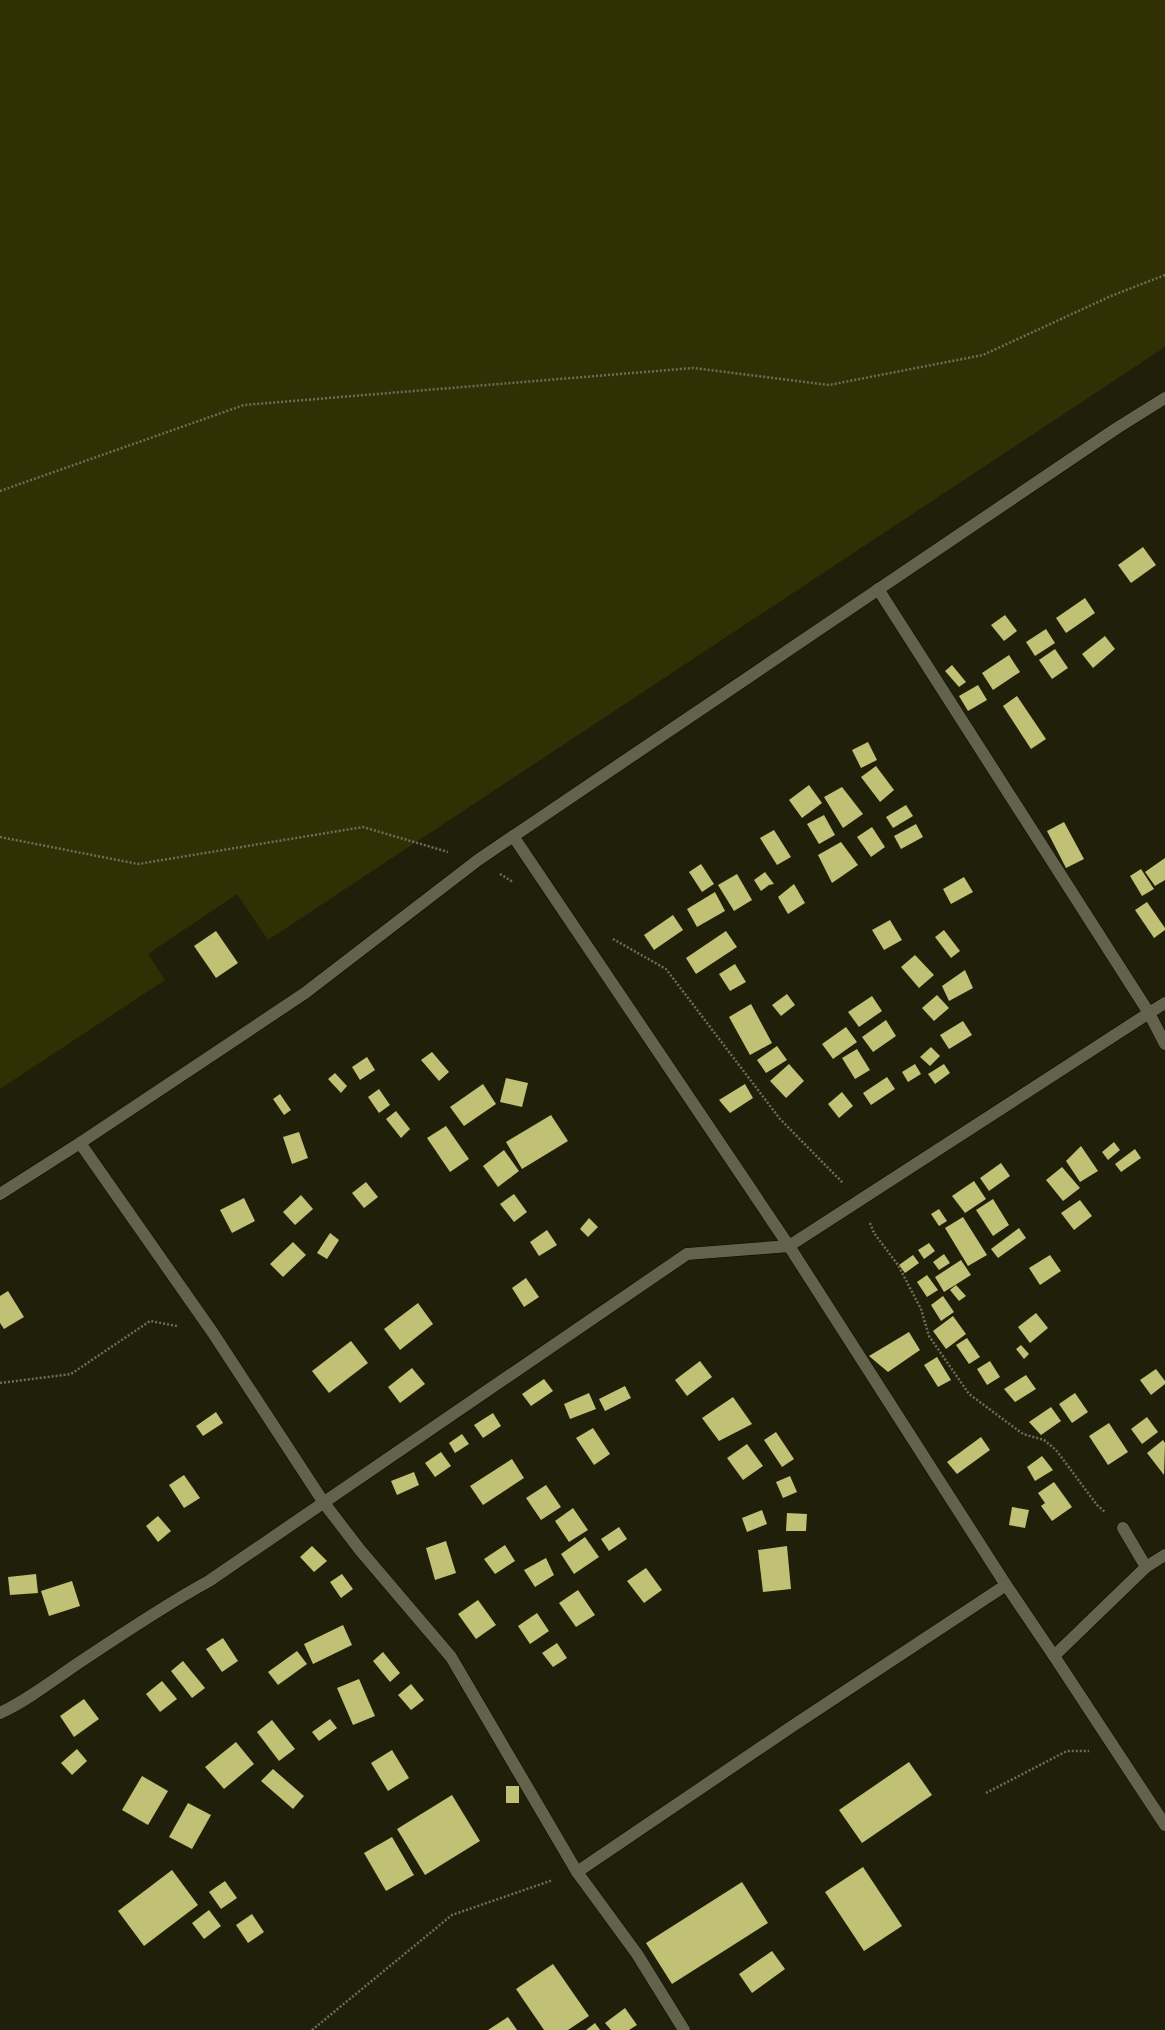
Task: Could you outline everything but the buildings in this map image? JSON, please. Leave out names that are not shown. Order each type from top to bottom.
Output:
[{"type":"street","points":[[0,1194],[80,1144],[305,993],[478,860],[513,836],[1117,428],[1165,398]]},
{"type":"street","points":[[878,589],[1149,1013],[1165,1044]]},
{"type":"street","points":[[513,836],[789,1246],[1006,1585],[1165,1825]]},
{"type":"street","points":[[0,1713],[20,1704],[171,1602],[209,1581],[687,1254],[789,1246],[1165,1003]]},
{"type":"street","points":[[80,1144],[213,1333],[324,1502],[360,1550],[451,1657],[577,1872],[637,1954],[684,2030]]},
{"type":"street","points":[[1123,1528],[1146,1567]]},
{"type":"street","points":[[1054,1656],[1146,1567],[1165,1555]]},
{"type":"street","points":[[577,1872],[791,1727],[1006,1585]]},
{"type":"path","points":[[0,491],[244,405],[693,368],[829,385],[983,355],[1111,296],[1165,275]]},
{"type":"path","points":[[0,837],[138,864],[363,827],[478,860],[518,885]]},
{"type":"path","points":[[606,936],[666,969],[780,1119],[860,1201],[874,1233],[898,1265],[921,1308],[929,1336],[970,1394],[1023,1434],[1044,1440],[1056,1450],[1097,1505],[1123,1528]]},
{"type":"path","points":[[0,1383],[71,1374],[150,1321],[213,1333]]},
{"type":"path","points":[[986,1793],[1068,1751],[1117,1752]]},
{"type":"path","points":[[312,2030],[452,1915],[577,1872]]},
{"type":"shaded area","points":[[0,0],[1165,0],[1165,347],[268,940],[237,894],[148,954],[165,980],[0,1089]]}]
